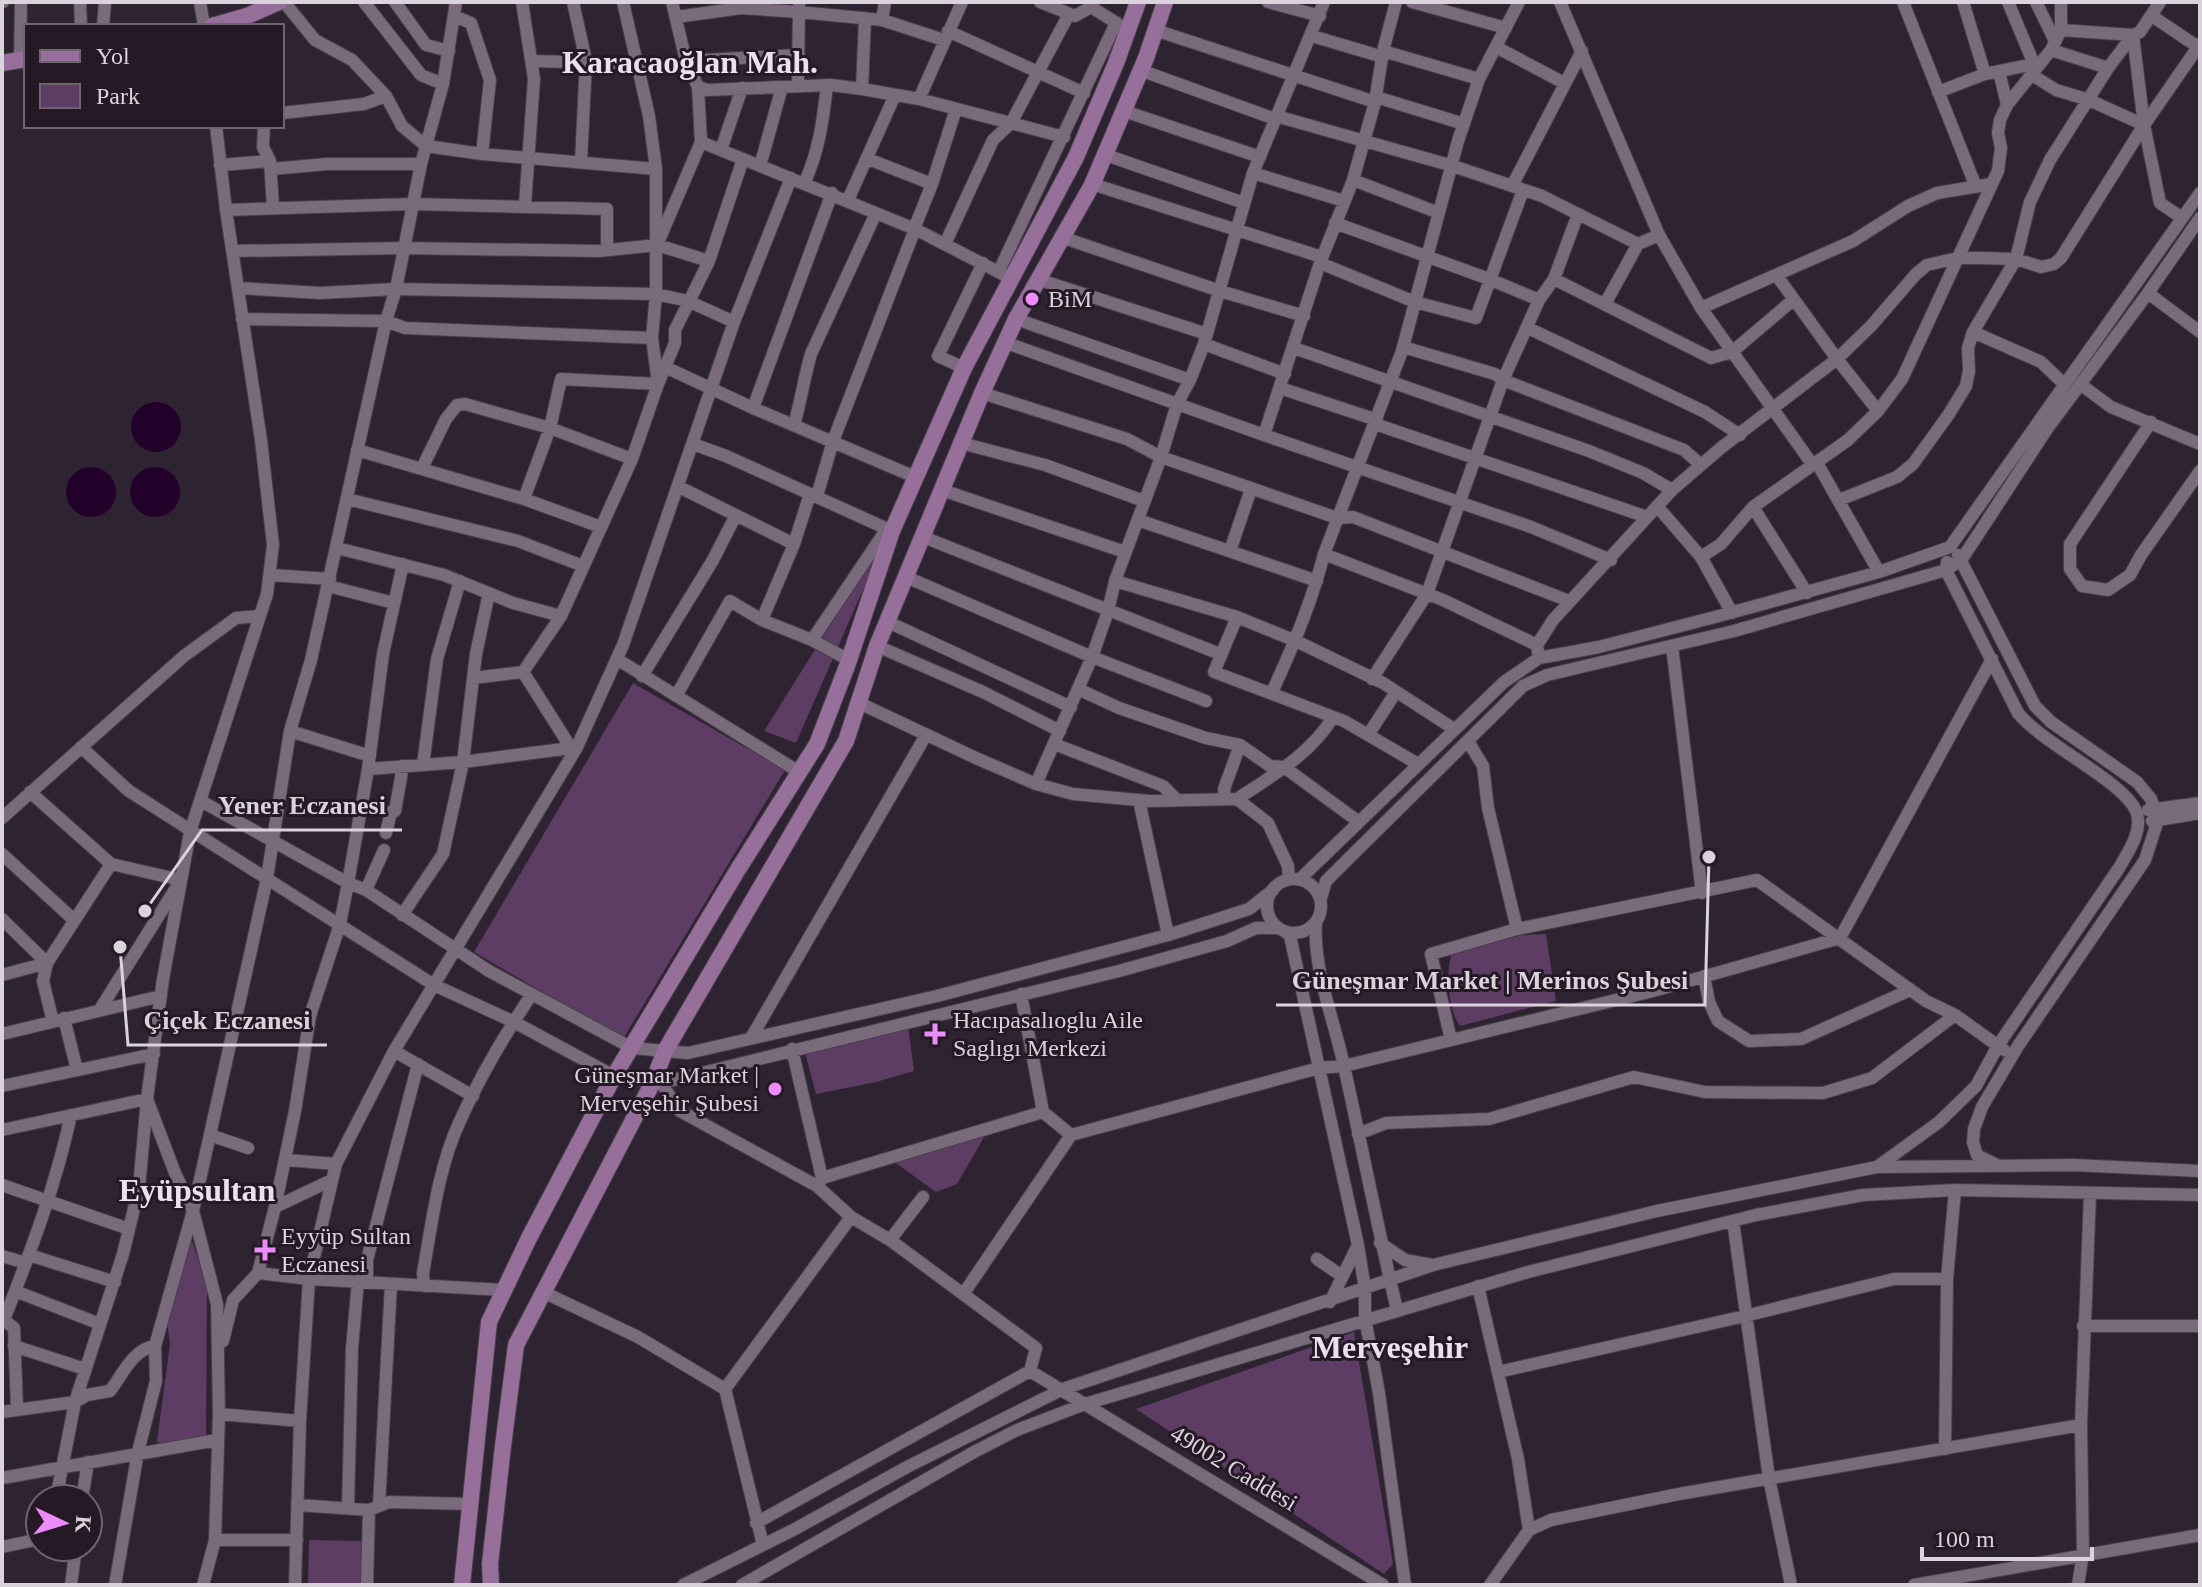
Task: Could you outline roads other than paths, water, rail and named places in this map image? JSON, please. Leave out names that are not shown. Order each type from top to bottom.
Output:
[{"type":"main road","points":[[219,24],[282,2]]},
{"type":"main road","points":[[462,1585],[489,1322],[614,1076],[817,744],[892,532],[915,477],[1006,275],[1076,157],[1122,26],[1138,2]]},
{"type":"main road","points":[[491,1585],[496,1505],[516,1345],[657,1082],[665,1051],[846,741],[877,646],[1004,342],[1106,155],[1165,2]]},
{"type":"main road","points":[[2,63],[23,60]]},
{"type":"street","points":[[21,2],[23,60]]},
{"type":"street","points":[[80,2],[81,24]]},
{"type":"street","points":[[103,24],[105,2]]},
{"type":"street","points":[[200,2],[204,24]]},
{"type":"street","points":[[282,2],[315,40],[352,60],[386,96],[402,126],[426,146],[656,169]]},
{"type":"street","points":[[364,2],[421,75],[443,84]]},
{"type":"street","points":[[395,2],[426,45],[449,51]]},
{"type":"street","points":[[115,1585],[138,1452],[156,1381],[155,1346],[193,1211],[267,878],[290,731],[311,660],[386,321],[396,289],[421,164],[443,84],[456,2]]},
{"type":"street","points":[[522,2],[533,61],[525,205]]},
{"type":"street","points":[[573,2],[586,61],[581,162]]},
{"type":"street","points":[[623,2],[649,116],[656,169],[656,294],[652,338],[658,384]]},
{"type":"street","points":[[657,245],[701,142],[698,87],[687,63],[672,2]]},
{"type":"street","points":[[882,20],[885,2]]},
{"type":"street","points":[[919,99],[962,2]]},
{"type":"street","points":[[701,142],[832,193],[1006,275],[1084,93],[1122,26],[1092,4],[1075,16],[1040,2]]},
{"type":"street","points":[[1268,2],[1320,16]]},
{"type":"street","points":[[1036,784],[1092,657],[1115,581],[1161,457],[1177,404],[1190,380],[1205,339],[1253,173],[1324,2]]},
{"type":"street","points":[[1264,435],[1321,260],[1365,141],[1396,2]]},
{"type":"street","points":[[1412,2],[1506,28]]},
{"type":"street","points":[[1272,692],[1296,641],[1337,518],[1403,347],[1479,79],[1519,2]]},
{"type":"street","points":[[1560,2],[1659,235],[1701,308],[1810,461],[1817,463],[1879,572]]},
{"type":"street","points":[[1903,2],[1976,187]]},
{"type":"street","points":[[1963,2],[1985,74]]},
{"type":"street","points":[[2008,2],[2034,70],[2056,90],[2089,100],[2144,125]]},
{"type":"street","points":[[2036,2],[2056,40],[2108,68]]},
{"type":"street","points":[[1701,557],[1721,544],[1753,507],[1848,440],[1878,411],[1902,379],[1998,171],[2000,120],[2007,105],[2056,40],[2061,2]]},
{"type":"street","points":[[2056,40],[2133,35],[2140,32],[2160,2]]},
{"type":"street","points":[[676,17],[745,5],[799,7],[882,20],[946,36],[1084,93]]},
{"type":"street","points":[[798,86],[799,7]]},
{"type":"street","points":[[945,244],[993,140],[1011,123],[1069,14]]},
{"type":"street","points":[[454,16],[471,23],[490,80],[482,154]]},
{"type":"street","points":[[201,801],[366,890],[453,949],[632,1048],[688,1053],[937,996],[1168,935],[1249,909],[1273,890],[1295,879],[1359,822],[1538,651],[1569,601],[1611,560],[1672,490],[1773,406],[1837,359],[1927,265],[1958,258],[2016,259],[2041,267],[2054,264],[2061,258],[2144,125],[2198,52],[2152,16]]},
{"type":"street","points":[[862,89],[865,18]]},
{"type":"street","points":[[1155,30],[1292,75],[1464,124]]},
{"type":"street","points":[[1839,500],[1897,477],[1913,464],[1966,386],[1968,348],[1973,332],[2016,259],[2030,202],[2050,160],[2108,68],[2133,35]]},
{"type":"street","points":[[2133,35],[2144,125],[2160,203],[2182,218]]},
{"type":"street","points":[[1312,36],[1479,79]]},
{"type":"street","points":[[1496,47],[1564,83]]},
{"type":"street","points":[[1092,184],[1236,229],[1321,260],[1415,302],[1476,318],[1517,188],[1564,83],[1582,51]]},
{"type":"street","points":[[533,61],[687,63],[797,55]]},
{"type":"street","points":[[1140,70],[1275,118],[1453,166],[1542,196],[1638,244]]},
{"type":"street","points":[[1938,92],[1985,74],[2034,70]]},
{"type":"street","points":[[1999,71],[2007,105]]},
{"type":"street","points":[[698,87],[707,90],[827,85],[862,89],[919,99],[1064,137]]},
{"type":"street","points":[[804,184],[822,135],[827,85]]},
{"type":"street","points":[[760,166],[782,87]]},
{"type":"street","points":[[721,150],[742,88]]},
{"type":"street","points":[[848,200],[895,95]]},
{"type":"street","points":[[284,113],[364,104],[386,96]]},
{"type":"street","points":[[762,620],[814,495],[932,184],[956,109]]},
{"type":"street","points":[[1124,111],[1260,157]]},
{"type":"street","points":[[58,1483],[75,1402],[115,1282],[139,1188],[161,996],[190,832],[271,575],[273,545],[261,440],[216,128]]},
{"type":"street","points":[[264,128],[263,147],[271,165],[273,207]]},
{"type":"street","points":[[1106,155],[1244,203]]},
{"type":"street","points":[[473,678],[523,672],[561,616],[632,459],[675,343],[675,330],[709,261],[743,159]]},
{"type":"street","points":[[868,159],[932,184]]},
{"type":"street","points":[[220,165],[421,164]]},
{"type":"street","points":[[1253,173],[1344,201]]},
{"type":"street","points":[[295,1585],[300,1421],[309,1279],[336,1164],[394,1051],[573,749],[617,659],[734,322],[791,178]]},
{"type":"street","points":[[1353,180],[1439,213]]},
{"type":"street","points":[[1701,308],[1853,241],[1908,206],[1937,193],[1991,184]]},
{"type":"street","points":[[753,408],[832,193]]},
{"type":"street","points":[[1877,1167],[1939,1122],[1976,1086],[1999,1044],[2119,868],[2133,842],[2137,817],[2121,792],[2030,728],[2018,713],[1946,570],[1950,547],[2200,193]]},
{"type":"street","points":[[226,210],[412,204],[607,209],[607,250]]},
{"type":"street","points":[[794,425],[811,354],[876,213]]},
{"type":"street","points":[[1372,679],[1427,594],[1503,380],[1539,300],[1554,279],[1578,214]]},
{"type":"street","points":[[1397,1310],[1315,945],[1316,923],[1326,881],[1523,686],[1547,675],[1672,646],[1946,570],[1962,559],[2047,429],[2200,218]]},
{"type":"street","points":[[1335,223],[1539,300]]},
{"type":"street","points":[[1605,304],[1638,244],[1659,235]]},
{"type":"street","points":[[1061,237],[1304,316]]},
{"type":"street","points":[[233,251],[404,248],[607,250],[657,245],[709,261]]},
{"type":"street","points":[[964,368],[938,356],[983,263]]},
{"type":"street","points":[[1777,276],[1878,411]]},
{"type":"street","points":[[1037,279],[1205,339],[1285,374]]},
{"type":"street","points":[[1554,279],[1711,358],[1732,352],[1793,300]]},
{"type":"street","points":[[238,288],[320,293],[396,289],[656,294],[688,301],[734,322]]},
{"type":"street","points":[[2148,293],[2200,332]]},
{"type":"street","points":[[242,319],[386,321],[405,328],[652,338]]},
{"type":"street","points":[[1016,319],[1190,380]]},
{"type":"street","points":[[1528,328],[1693,406],[1740,435]]},
{"type":"street","points":[[1973,332],[2041,362],[2064,384]]},
{"type":"street","points":[[1004,342],[1460,502],[1611,560]]},
{"type":"street","points":[[1403,347],[1495,374],[1503,380],[1684,450],[1701,465]]},
{"type":"street","points":[[1294,348],[1589,451],[1643,473],[1672,490]]},
{"type":"street","points":[[665,367],[915,477]]},
{"type":"street","points":[[524,499],[550,428],[561,379],[658,384]]},
{"type":"street","points":[[2080,384],[2111,407],[2200,444]]},
{"type":"street","points":[[1280,388],[1473,459],[1647,517]]},
{"type":"street","points":[[982,393],[1127,439],[1161,457],[1337,518],[1353,517],[1569,601]]},
{"type":"street","points":[[422,468],[446,419],[457,405],[465,404],[550,428],[632,459]]},
{"type":"street","points":[[2151,422],[2070,544],[2070,569],[2082,586],[2108,590],[2130,575],[2200,471]]},
{"type":"street","points":[[961,443],[1045,465],[1144,501]]},
{"type":"street","points":[[693,444],[892,532]]},
{"type":"street","points":[[357,450],[524,499],[601,527]]},
{"type":"street","points":[[679,487],[794,544]]},
{"type":"street","points":[[1230,551],[1251,489]]},
{"type":"street","points":[[942,490],[1125,552]]},
{"type":"street","points":[[347,499],[518,541],[583,566]]},
{"type":"street","points":[[1657,506],[1701,557],[1732,613]]},
{"type":"street","points":[[1753,507],[1807,593]]},
{"type":"street","points":[[642,676],[713,560],[736,515]]},
{"type":"street","points":[[1138,520],[1317,581]]},
{"type":"street","points":[[812,640],[884,533],[892,532]]},
{"type":"street","points":[[923,537],[1220,654]]},
{"type":"street","points":[[1950,547],[1962,559],[2035,706],[2051,722],[2137,782],[2151,799],[2156,814],[2145,860],[2011,1058],[1982,1107],[1973,1142],[1977,1155],[1996,1165]]},
{"type":"street","points":[[1324,554],[1427,594],[1538,651],[1599,647],[1807,593],[1950,547]]},
{"type":"street","points":[[337,548],[460,581],[561,616]]},
{"type":"street","points":[[219,1355],[233,1300],[258,1273],[286,1160],[310,1016],[340,924],[369,762],[383,654],[403,564]]},
{"type":"street","points":[[271,575],[329,583],[394,603]]},
{"type":"street","points":[[906,577],[1092,657],[1206,701]]},
{"type":"street","points":[[423,765],[437,659],[460,581]]},
{"type":"street","points":[[1115,581],[1237,617],[1296,641],[1396,692],[1454,729]]},
{"type":"street","points":[[402,915],[443,854],[463,762],[473,678],[489,593]]},
{"type":"street","points":[[676,696],[730,601],[762,620],[812,640],[849,660]]},
{"type":"street","points":[[2,818],[204,641],[236,618],[259,616]]},
{"type":"street","points":[[1237,617],[1214,672],[1333,717],[1418,764]]},
{"type":"street","points":[[888,622],[1071,707]]},
{"type":"street","points":[[877,646],[983,692],[1060,731]]},
{"type":"street","points":[[1672,646],[1702,893]]},
{"type":"street","points":[[617,659],[799,772]]},
{"type":"street","points":[[964,1293],[1071,1135],[1319,1068],[1344,1066],[1451,1040],[1840,938],[1992,659]]},
{"type":"street","points":[[523,672],[573,749]]},
{"type":"street","points":[[1078,689],[1119,708],[1206,738],[1240,745],[1270,766],[1284,767],[1359,822]]},
{"type":"street","points":[[1368,735],[1396,692]]},
{"type":"street","points":[[857,702],[1036,784],[1073,794],[1139,800],[1231,798],[1284,767],[1324,732],[1333,717]]},
{"type":"street","points":[[290,731],[369,762],[403,766],[573,749]]},
{"type":"street","points":[[751,1038],[926,735]]},
{"type":"street","points":[[1468,741],[1483,766],[1488,808],[1517,929]]},
{"type":"street","points":[[1054,744],[1163,786],[1177,800]]},
{"type":"street","points":[[1240,745],[1224,789],[1231,798],[1268,823],[1295,879],[1313,886],[1321,898]]},
{"type":"street","points":[[81,747],[129,791],[434,985],[514,1022],[614,1076],[657,1082],[1021,994],[1227,941],[1256,928],[1302,932],[1316,923]]},
{"type":"street","points":[[386,833],[391,812],[395,811],[403,766]]},
{"type":"street","points":[[30,792],[111,864],[181,880]]},
{"type":"street","points":[[1139,800],[1168,935]]},
{"type":"street","points":[[2137,817],[2200,803]]},
{"type":"street","points":[[2156,814],[2200,813]]},
{"type":"street","points":[[366,890],[384,850]]},
{"type":"street","points":[[2,854],[74,920]]},
{"type":"street","points":[[77,1070],[43,981],[47,963],[111,864]]},
{"type":"street","points":[[99,1011],[181,880]]},
{"type":"street","points":[[1451,1040],[1431,954],[1517,929],[1757,880],[1910,990],[1999,1044],[2011,1058]]},
{"type":"street","points":[[1273,890],[1267,906],[1268,914],[1290,936],[1358,1245],[1365,1289],[1365,1318],[1379,1393],[1405,1585]]},
{"type":"street","points":[[2,919],[47,963]]},
{"type":"street","points":[[2,975],[47,963]]},
{"type":"street","points":[[1704,976],[1709,1002],[1718,1021],[1749,1041],[1801,1039],[1910,990]]},
{"type":"street","points":[[424,1286],[423,1273],[439,1184],[458,1124],[532,994]]},
{"type":"street","points":[[1021,994],[1043,1112],[1071,1135]]},
{"type":"street","points":[[2,1034],[161,996]]},
{"type":"street","points":[[1358,1134],[1386,1123],[1489,1119],[1634,1077],[1705,1092],[1823,1093],[1872,1078],[1955,1015]]},
{"type":"street","points":[[792,1049],[820,1182]]},
{"type":"street","points":[[394,1051],[473,1096]]},
{"type":"street","points":[[2,1086],[154,1054]]},
{"type":"street","points":[[348,1508],[351,1360],[362,1281],[418,1064]]},
{"type":"street","points":[[657,1082],[680,1111],[820,1182],[851,1217],[890,1240],[1036,1348],[1030,1371],[756,1523]]},
{"type":"street","points":[[2,1130],[147,1099]]},
{"type":"street","points":[[147,1099],[160,1137],[193,1211],[217,1304],[219,1414],[215,1540],[203,1585]]},
{"type":"street","points":[[820,1182],[1043,1112]]},
{"type":"street","points":[[17,1409],[14,1328],[4,1320],[47,1201],[71,1115]]},
{"type":"street","points":[[210,1135],[248,1148]]},
{"type":"street","points":[[286,1160],[336,1164]]},
{"type":"street","points":[[683,1585],[1063,1389],[1433,1265],[1657,1211],[1877,1167],[2106,1165],[2200,1171]]},
{"type":"street","points":[[275,1207],[332,1180]]},
{"type":"street","points":[[2,1185],[129,1229]]},
{"type":"street","points":[[1945,1449],[1947,1279],[1955,1190]]},
{"type":"street","points":[[742,1585],[1007,1435],[1085,1404],[1478,1286],[1733,1221],[1863,1195],[1955,1190],[2200,1195]]},
{"type":"street","points":[[2078,1585],[2083,1554],[2081,1425],[2090,1194]]},
{"type":"street","points":[[890,1240],[923,1197]]},
{"type":"street","points":[[725,1389],[851,1217]]},
{"type":"street","points":[[1733,1221],[1769,1478],[1791,1585]]},
{"type":"street","points":[[1380,1243],[1405,1260],[1433,1265]]},
{"type":"street","points":[[1330,1302],[1358,1245]]},
{"type":"street","points":[[2,1256],[27,1259],[115,1282]]},
{"type":"street","points":[[1317,1259],[1342,1276]]},
{"type":"street","points":[[258,1273],[309,1279],[503,1290]]},
{"type":"street","points":[[1498,1372],[1894,1279],[1947,1279]]},
{"type":"street","points":[[367,1585],[391,1284]]},
{"type":"street","points":[[1478,1286],[1518,1459],[1529,1530]]},
{"type":"street","points":[[15,1291],[100,1324]]},
{"type":"street","points":[[543,1292],[638,1337],[725,1389],[763,1545]]},
{"type":"street","points":[[2083,1326],[2200,1326]]},
{"type":"street","points":[[14,1346],[85,1369]]},
{"type":"street","points":[[2,1412],[75,1402],[87,1395],[110,1391],[134,1357],[145,1348],[155,1346]]},
{"type":"street","name":"49002 Caddesi","points":[[1030,1371],[1383,1585]]},
{"type":"street","points":[[219,1414],[300,1421]]},
{"type":"street","points":[[1490,1585],[1529,1530],[1551,1520],[1769,1478],[2081,1425]]},
{"type":"street","points":[[2,1478],[217,1440]]},
{"type":"street","points":[[85,1483],[88,1462]]},
{"type":"street","points":[[297,1505],[374,1508],[389,1502],[469,1504]]},
{"type":"street","points":[[1914,1585],[2200,1535]]},
{"type":"street","points":[[215,1540],[297,1540]]},
{"type":"street","points":[[2,1547],[24,1542]]},
{"type":"street","points":[[71,1585],[74,1563]]},
{"type":"place","name":"BiM","points":[[1032,299]]},
{"type":"place","name":"Güneşmar Market | Merinos Şubesi","points":[[1709,857]]},
{"type":"place","name":"Yener Eczanesi","points":[[145,911]]},
{"type":"place","name":"Çiçek Eczanesi","points":[[120,947]]},
{"type":"place","name":"Hacıpasalıoglu Aile Saglıgı Merkezi","points":[[935,1034]]},
{"type":"place","name":"Güneşmar Market | Merveşehir Şubesi","points":[[775,1089]]},
{"type":"place","name":"Eyyüp Sultan Eczanesi","points":[[265,1250]]},
{"type":"district","name":"Karacaoğlan Mah.","points":[[690,62]]},
{"type":"district","name":"Eyüpsultan","points":[[197,1190]]},
{"type":"district","name":"Merveşehir","points":[[1390,1347]]}]
